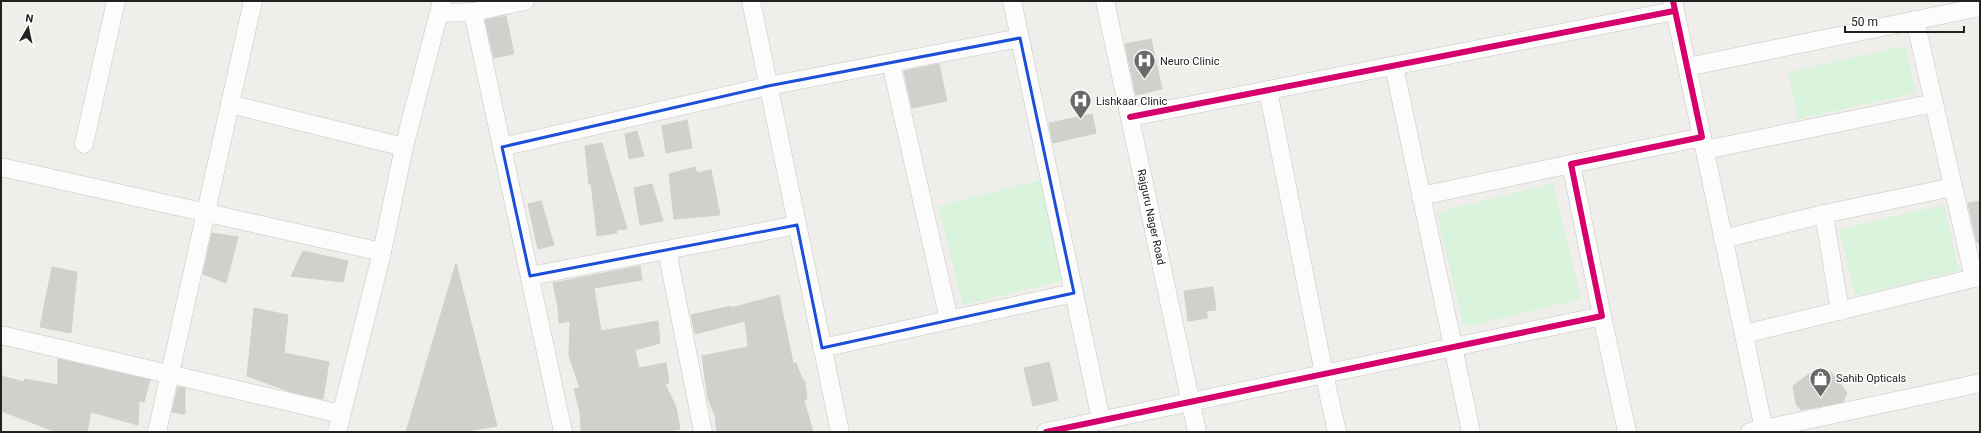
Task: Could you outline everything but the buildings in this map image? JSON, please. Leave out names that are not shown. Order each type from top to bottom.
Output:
[{"type":"street","points":[[84,144],[116,1]]},
{"type":"street","points":[[157,432],[253,1]]},
{"type":"street","points":[[338,432],[341,414],[382,252],[404,147],[441,7],[473,12],[525,1]]},
{"type":"street","points":[[750,1],[840,432]]},
{"type":"street","points":[[1012,1],[1101,420]]},
{"type":"street","name":"Rajguru Nager Road","points":[[1105,1],[1197,432]]},
{"type":"street","points":[[1130,118],[1394,66],[1673,6],[1744,334],[1757,431],[1980,383]]},
{"type":"street","points":[[1687,67],[1980,7]]},
{"type":"street","points":[[473,12],[563,432]]},
{"type":"street","points":[[1744,334],[1977,278],[1953,186],[1915,20]]},
{"type":"street","points":[[502,147],[768,86],[1020,38]]},
{"type":"street","points":[[891,63],[949,320]]},
{"type":"street","points":[[1394,66],[1471,432]]},
{"type":"street","points":[[1268,90],[1324,374],[1337,432]]},
{"type":"street","points":[[1421,196],[1571,164],[1934,103]]},
{"type":"street","points":[[230,104],[404,147]]},
{"type":"street","points":[[1571,164],[1627,432]]},
{"type":"street","points":[[1,166],[382,252]]},
{"type":"street","points":[[1723,239],[1824,214],[1953,186]]},
{"type":"street","points":[[1824,214],[1840,311]]},
{"type":"street","points":[[530,276],[797,225]]},
{"type":"street","points":[[667,250],[704,432]]},
{"type":"street","points":[[822,348],[1074,293]]},
{"type":"street","points":[[1046,432],[1602,316]]},
{"type":"street","points":[[1,335],[341,414]]},
{"type":"highlighted area","points":[[1020,38],[1074,293],[822,348],[797,225],[530,276],[502,147],[768,86]]},
{"type":"green space","points":[[1905,46],[1916,93],[1798,119],[1788,72]]},
{"type":"green space","points":[[1040,180],[1065,280],[963,305],[938,206]]},
{"type":"green space","points":[[1553,183],[1581,299],[1464,327],[1436,212]]},
{"type":"green space","points":[[1944,205],[1959,271],[1855,296],[1839,229]]},
{"type":"cycle path","points":[[1046,432],[1602,316],[1571,164],[1702,137],[1673,1]]},
{"type":"cycle path","points":[[1130,117],[1674,11]]},
{"type":"place","name":"Neuro Clinic","points":[[1145,80]]},
{"type":"place","name":"Lishkaar Clinic","points":[[1081,120]]},
{"type":"place","name":"Sahib Opticals","points":[[1820,398]]}]
